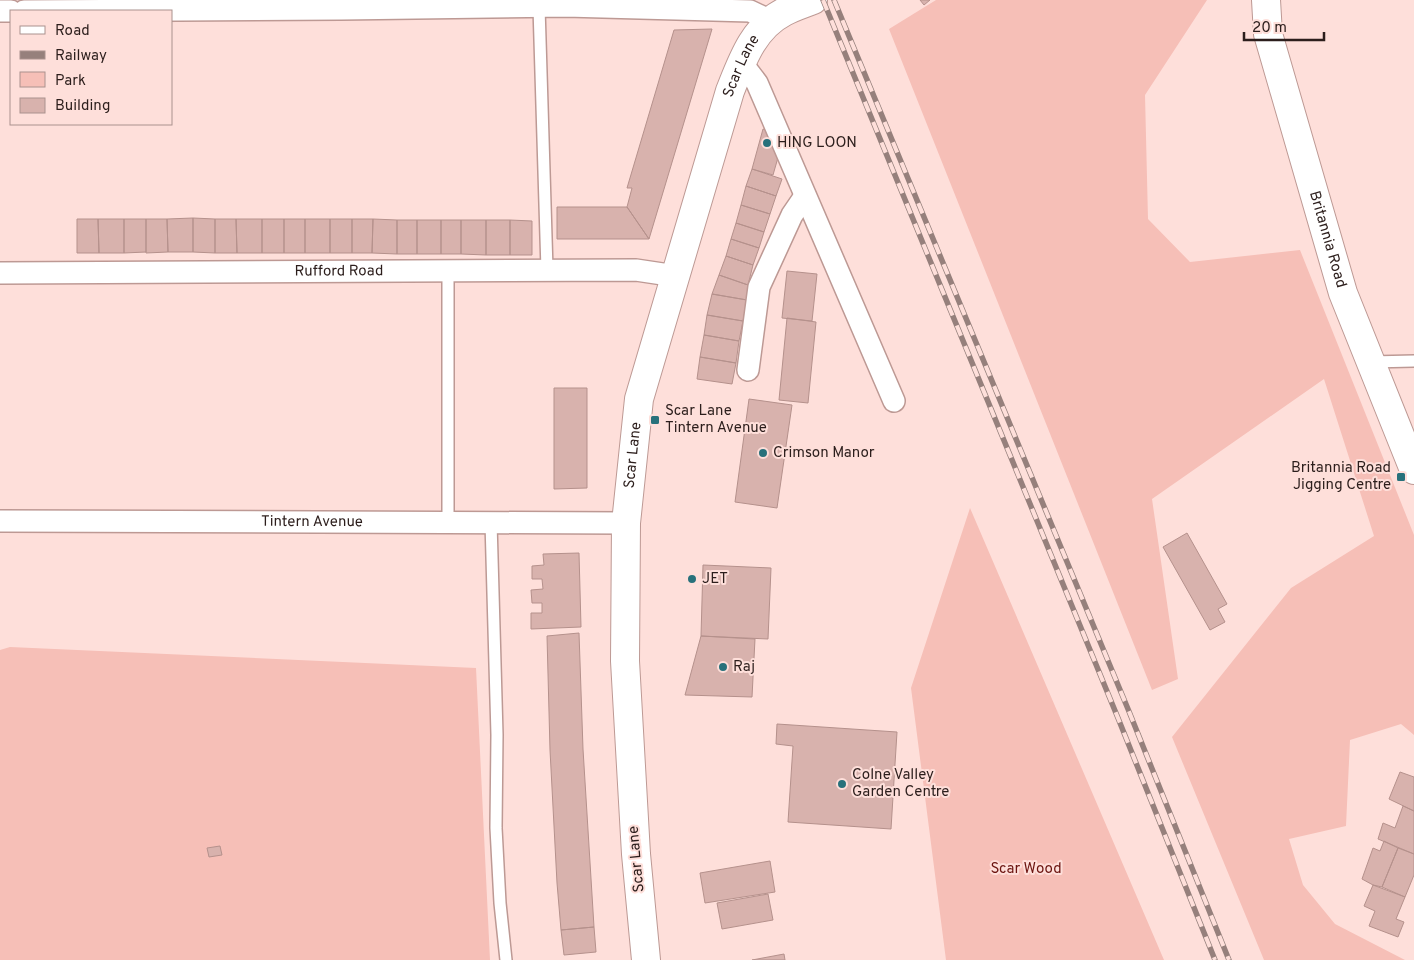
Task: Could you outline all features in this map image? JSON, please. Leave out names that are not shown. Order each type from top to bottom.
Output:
[{"type":"main road","name":"Scar Lane","points":[[646,960],[636,854],[625,662],[626,523],[639,400],[730,91],[741,62],[753,40],[777,17],[813,0]]},
{"type":"main road","name":"Britannia Road","points":[[1266,0],[1270,44],[1343,293],[1414,470]]},
{"type":"street","points":[[77,10],[342,5],[539,7],[617,4],[750,11],[777,17]]},
{"type":"street","points":[[741,62],[757,83],[894,401]]},
{"type":"street","points":[[748,370],[758,287],[792,214],[805,196]]},
{"type":"street","name":"Rufford Road","points":[[0,273],[636,270],[676,276]]},
{"type":"street","name":"Tintern Avenue","points":[[0,521],[626,523]]},
{"type":"lane","points":[[539,7],[546,270]]},
{"type":"lane","points":[[448,271],[448,522]]},
{"type":"lane","points":[[1371,362],[1414,361]]},
{"type":"lane","points":[[491,522],[497,735],[496,828],[500,903],[506,960]]},
{"type":"green space","points":[[936,0],[1207,0],[1145,95],[1148,219],[1190,262],[1300,250],[1414,535],[1414,735],[1401,724],[1350,740],[1346,826],[1289,839],[1303,885],[1335,924],[1405,960],[1264,960],[1172,737],[1291,588],[1374,536],[1324,379],[1152,499],[1178,679],[1152,690],[889,29]]},
{"type":"green space","name":"Scar Wood","points":[[970,508],[1164,960],[946,960],[911,688]]},
{"type":"green space","points":[[10,647],[476,668],[490,960],[0,960],[0,650]]},
{"type":"building","points":[[920,0],[930,0],[924,5]]},
{"type":"building","points":[[712,29],[649,239],[627,207],[632,188],[627,188],[674,30]]},
{"type":"building","name":"HING LOON","points":[[763,129],[772,132],[779,154],[773,175],[752,169]]},
{"type":"building","points":[[752,169],[782,179],[776,196],[746,186]]},
{"type":"building","points":[[746,186],[776,196],[770,214],[741,205]]},
{"type":"building","points":[[741,205],[770,214],[764,232],[736,223]]},
{"type":"building","points":[[557,207],[627,207],[649,239],[557,239]]},
{"type":"building","points":[[193,218],[215,219],[215,253],[193,252]]},
{"type":"building","points":[[193,218],[193,252],[168,252],[167,219]]},
{"type":"building","points":[[77,219],[98,219],[99,253],[77,253]]},
{"type":"building","points":[[98,219],[124,219],[124,253],[99,253]]},
{"type":"building","points":[[124,219],[146,219],[146,252],[124,253]]},
{"type":"building","points":[[146,219],[167,219],[168,252],[146,253]]},
{"type":"building","points":[[215,219],[236,219],[237,253],[215,253]]},
{"type":"building","points":[[236,219],[262,219],[262,253],[237,253]]},
{"type":"building","points":[[262,219],[284,219],[284,253],[262,253]]},
{"type":"building","points":[[284,219],[305,219],[305,253],[284,253]]},
{"type":"building","points":[[305,219],[330,219],[330,253],[305,253]]},
{"type":"building","points":[[330,219],[352,219],[352,253],[330,253]]},
{"type":"building","points":[[352,219],[373,219],[372,253],[352,253]]},
{"type":"building","points":[[373,219],[397,220],[397,254],[372,253]]},
{"type":"building","points":[[397,220],[417,220],[417,254],[397,254]]},
{"type":"building","points":[[417,220],[441,220],[441,254],[417,254]]},
{"type":"building","points":[[441,220],[461,220],[461,254],[441,254]]},
{"type":"building","points":[[461,220],[486,220],[486,255],[461,254]]},
{"type":"building","points":[[486,220],[510,220],[510,255],[486,255]]},
{"type":"building","points":[[510,220],[532,221],[532,255],[510,255]]},
{"type":"building","points":[[736,223],[764,232],[759,248],[731,239]]},
{"type":"building","points":[[731,239],[759,248],[753,265],[726,256]]},
{"type":"building","points":[[726,256],[753,265],[748,285],[719,275]]},
{"type":"building","points":[[787,271],[817,274],[812,321],[782,318]]},
{"type":"building","points":[[719,275],[748,285],[747,300],[712,294]]},
{"type":"building","points":[[712,294],[747,300],[743,321],[707,315]]},
{"type":"building","points":[[707,315],[743,321],[739,341],[704,335]]},
{"type":"building","points":[[787,318],[816,322],[808,403],[779,400]]},
{"type":"building","points":[[704,335],[739,341],[736,363],[700,357]]},
{"type":"building","points":[[700,357],[736,363],[732,384],[697,379]]},
{"type":"building","points":[[554,388],[587,388],[587,488],[554,489]]},
{"type":"building","name":"Crimson Manor","points":[[749,399],[792,405],[777,508],[735,502]]},
{"type":"building","points":[[1187,533],[1227,604],[1218,609],[1225,622],[1210,630],[1163,547]]},
{"type":"building","points":[[579,553],[581,627],[531,629],[531,613],[542,613],[542,603],[532,603],[531,590],[543,589],[542,579],[532,579],[532,566],[544,565],[543,554]]},
{"type":"building","points":[[703,565],[771,568],[768,639],[701,636]]},
{"type":"building","points":[[579,633],[583,749],[594,927],[561,930],[550,750],[547,636]]},
{"type":"building","name":"Raj","points":[[701,636],[755,639],[752,697],[685,695]]},
{"type":"building","name":"Colne Valley Garden Centre","points":[[777,724],[897,732],[891,829],[788,822],[793,746],[776,744]]},
{"type":"building","points":[[1400,772],[1414,777],[1414,811],[1389,799]]},
{"type":"building","points":[[1403,806],[1414,811],[1414,854],[1378,839],[1383,823],[1395,828]]},
{"type":"building","points":[[1384,841],[1398,848],[1382,887],[1362,879],[1373,848],[1380,851]]},
{"type":"building","points":[[220,846],[222,855],[209,857],[207,848]]},
{"type":"building","points":[[1398,848],[1414,854],[1414,875],[1405,897],[1382,887]]},
{"type":"building","points":[[770,861],[775,892],[705,903],[700,873]]},
{"type":"building","points":[[1373,885],[1405,897],[1396,919],[1404,922],[1398,937],[1369,926],[1375,911],[1364,906]]},
{"type":"building","points":[[768,894],[773,920],[722,929],[717,903]]},
{"type":"building","points":[[594,927],[596,952],[564,955],[561,930]]},
{"type":"building","points":[[784,954],[785,960],[752,960]]},
{"type":"railway","points":[[823,0],[1118,718],[1215,960]]},
{"type":"railway","points":[[834,0],[1128,709],[1229,960]]},
{"type":"place","name":"HING LOON","points":[[767,143]]},
{"type":"place","name":"Scar Lane Tintern Avenue","points":[[655,420]]},
{"type":"place","name":"Crimson Manor","points":[[763,453]]},
{"type":"place","name":"Britannia Road Jigging Centre","points":[[1401,477]]},
{"type":"place","name":"JET","points":[[692,579]]},
{"type":"place","name":"Raj","points":[[723,667]]},
{"type":"place","name":"Colne Valley Garden Centre","points":[[842,784]]}]
